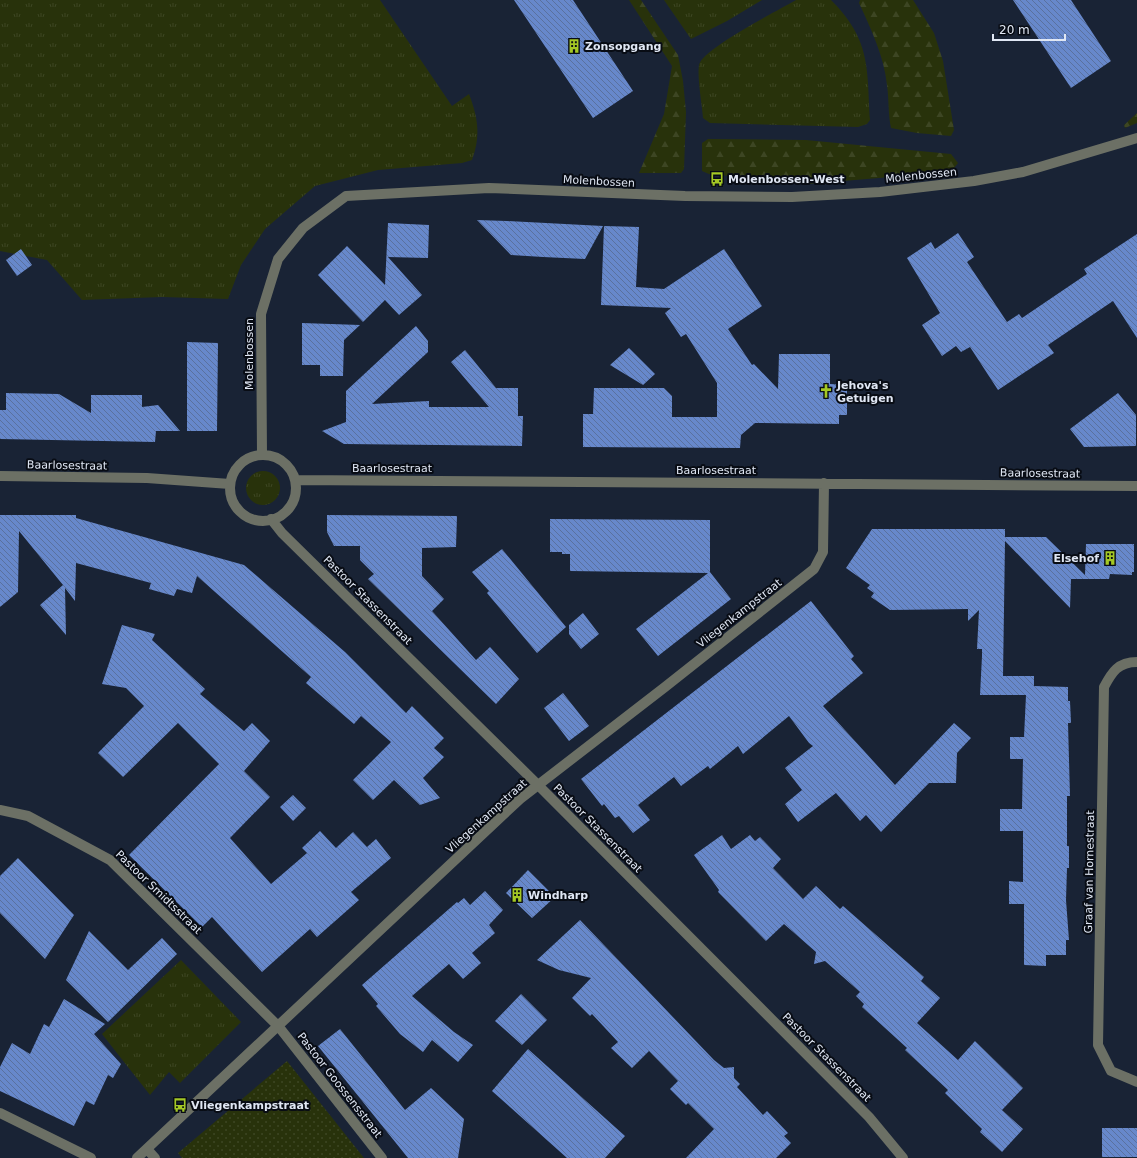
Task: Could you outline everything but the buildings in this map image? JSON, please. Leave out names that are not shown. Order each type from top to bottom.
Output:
[{"type":"street","name":"Molenbossen","points":[[262,455],[261,314],[278,259],[303,228],[346,196],[490,188],[693,196],[792,197],[880,192],[974,181],[1022,172],[1137,138]]},
{"type":"street","points":[[262,455],[276,457],[288,466],[295,480],[295,493],[290,505],[279,516],[271,519],[260,521],[241,513],[230,495],[232,474],[238,466],[253,456],[262,455]]},
{"type":"street","name":"Baarlosestraat","points":[[0,476],[148,478],[230,484]]},
{"type":"street","name":"Baarlosestraat","points":[[295,480],[1137,486]]},
{"type":"street","name":"Vliegenkampstraat","points":[[137,1158],[279,1027],[520,799],[814,569],[823,552],[824,483]]},
{"type":"street","name":"Pastoor Stassenstraat","points":[[271,519],[282,533],[538,785],[870,1117],[903,1158]]},
{"type":"street","name":"Graaf van Hornestraat","points":[[1137,662],[1130,662],[1112,671],[1104,687],[1098,1045],[1111,1071],[1137,1082]]},
{"type":"street","name":"Pastoor Smidtsstraat","points":[[0,810],[28,816],[110,860],[279,1027]]},
{"type":"street","name":"Pastoor Goossensstraat","points":[[279,1027],[382,1158]]},
{"type":"street","points":[[0,1113],[91,1158]]},
{"type":"street","points":[[147,1149],[155,1158]]},
{"type":"green space","points":[[0,0],[380,0],[452,106],[469,94],[475,111],[477,127],[477,143],[475,151],[472,160],[462,163],[378,170],[315,186],[265,229],[241,265],[228,299],[162,297],[82,300],[47,260],[0,251]]},
{"type":"green space","points":[[629,0],[641,0],[678,55],[683,81],[686,112],[684,169],[681,173],[639,173],[664,114],[672,66]]},
{"type":"green space","points":[[664,0],[762,0],[727,21],[691,39]]},
{"type":"green space","points":[[796,0],[831,0],[854,28],[860,42],[867,70],[870,120],[867,124],[858,127],[710,123],[703,118],[699,84],[699,65],[703,58],[727,40]]},
{"type":"green space","points":[[860,0],[913,0],[934,33],[943,61],[954,130],[951,136],[917,133],[891,128],[887,85],[883,64],[859,3]]},
{"type":"green space","points":[[1137,113],[1137,123],[1125,128],[1124,125]]},
{"type":"green space","points":[[708,139],[806,140],[951,154],[958,163],[951,172],[807,184],[709,174],[702,171],[702,143]]},
{"type":"green space","points":[[263,471],[269,472],[275,476],[279,482],[279,494],[275,500],[269,504],[263,505],[257,504],[251,500],[247,494],[246,488],[247,482],[251,476],[257,472]]},
{"type":"green space","points":[[181,960],[241,1022],[180,1083],[169,1072],[150,1095],[102,1034]]},
{"type":"green space","points":[[287,1061],[364,1158],[182,1158],[178,1153]]},
{"type":"place","name":"Zonsopgang","points":[[574,46]]},
{"type":"place","name":"Molenbossen-West","points":[[717,179]]},
{"type":"place","name":"Jehova's Getuigen","points":[[826,391]]},
{"type":"place","name":"Elsehof","points":[[1110,558]]},
{"type":"place","name":"Windharp","points":[[517,895]]},
{"type":"place","name":"Vliegenkampstraat","points":[[180,1105]]}]
